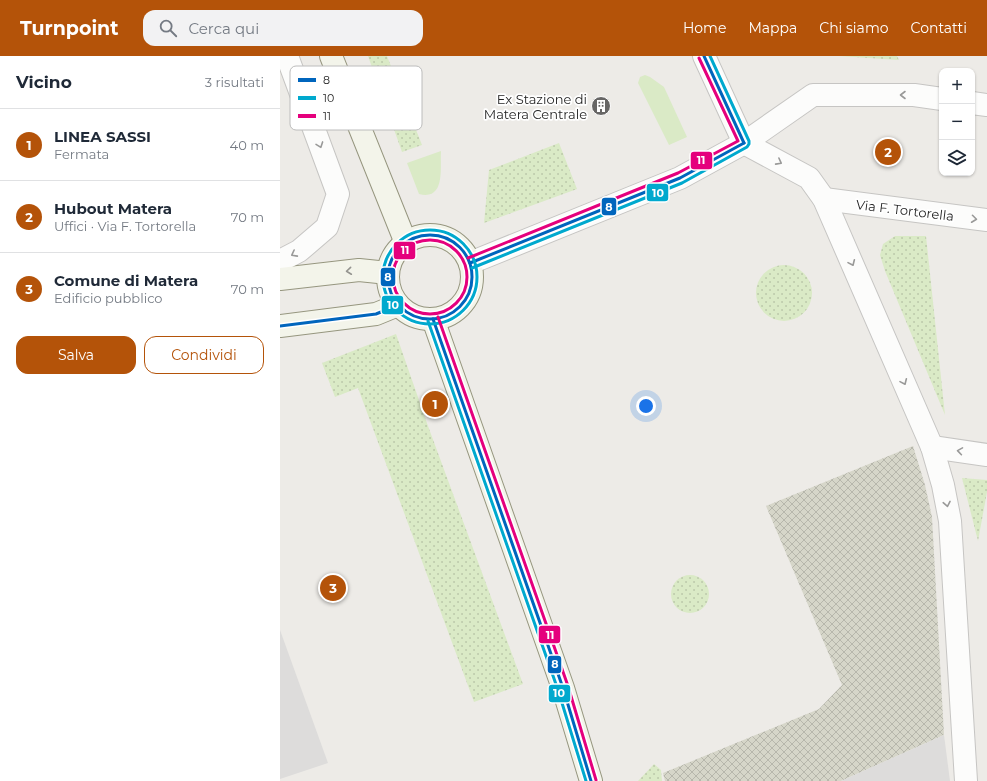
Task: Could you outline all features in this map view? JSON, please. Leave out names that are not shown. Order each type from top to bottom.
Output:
[{"type":"main road","points":[[331,56],[335,66]]},
{"type":"main road","points":[[361,130],[406,243]]},
{"type":"main road","points":[[432,235],[445,238],[456,244],[464,252],[470,264],[472,276],[470,289],[465,300],[456,310],[446,316],[433,319],[420,318],[408,313],[398,305],[388,284],[388,273],[391,261],[397,250],[418,236],[432,235]]},
{"type":"main road","points":[[280,279],[359,270],[388,273]]},
{"type":"main road","points":[[280,326],[376,314],[398,305]]},
{"type":"main road","points":[[433,319],[564,688],[591,781]]},
{"type":"street","points":[[287,56],[291,66]]},
{"type":"street","points":[[704,56],[744,144],[809,178],[824,199],[932,447],[943,485],[950,521],[966,781]]},
{"type":"street","points":[[470,264],[680,178],[744,144],[813,95],[914,95],[939,99]]},
{"type":"street","points":[[975,103],[987,104]]},
{"type":"street","points":[[280,261],[299,251],[327,227],[338,194],[314,130]]},
{"type":"street","name":"Via F. Tortorella","points":[[824,199],[987,220]]},
{"type":"street","points":[[932,447],[987,455]]},
{"type":"shaded area","points":[[913,446],[925,485],[932,517],[944,735],[841,781],[665,781],[663,773],[819,709],[842,685],[766,506]]},
{"type":"shaded area","points":[[280,630],[328,763],[280,779]]},
{"type":"shaded area","points":[[944,735],[950,781],[841,781]]},
{"type":"green space","points":[[368,56],[387,56],[391,66],[372,66]]},
{"type":"green space","points":[[839,56],[897,56],[899,60]]},
{"type":"green space","points":[[645,75],[664,87],[687,137],[669,145],[638,83],[640,77]]},
{"type":"green space","points":[[394,130],[416,130],[422,145],[402,152]]},
{"type":"green space","points":[[559,143],[577,189],[484,223],[489,170]]},
{"type":"green space","points":[[441,151],[441,173],[438,188],[428,195],[419,194],[407,163]]},
{"type":"green space","points":[[895,236],[926,236],[945,415],[885,271],[880,255],[883,244]]},
{"type":"green space","points":[[779,265],[789,265],[804,273],[810,282],[812,293],[810,304],[804,313],[789,321],[779,321],[768,316],[761,309],[756,298],[756,288],[761,277],[768,270]]},
{"type":"green space","points":[[396,334],[428,426],[523,684],[474,702],[358,388],[335,397],[322,363]]},
{"type":"green space","points":[[962,478],[987,480],[987,492],[978,541]]},
{"type":"green space","points":[[690,575],[700,578],[706,584],[709,594],[706,604],[700,610],[690,613],[680,610],[674,604],[671,594],[674,584],[680,578]]},
{"type":"green space","points":[[654,764],[661,770],[662,781],[638,781]]},
{"type":"transit line","name":"8","points":[[704,56],[744,143]]},
{"type":"transit line","name":"10","points":[[472,268],[682,183],[747,147],[749,141],[710,56]]},
{"type":"transit line","name":"11","points":[[468,258],[678,173],[738,141],[699,58]]},
{"type":"transit line","name":"8","points":[[470,263],[680,178],[744,143]]},
{"type":"transit line","name":"10","points":[[430,230],[448,234],[463,244],[473,259],[477,277],[473,295],[463,310],[448,320],[430,324],[412,320],[397,310],[387,295],[383,277],[387,259],[397,244],[412,234],[430,230]]},
{"type":"transit line","name":"8","points":[[430,235],[446,238],[460,247],[469,261],[472,277],[469,293],[460,307],[446,316],[430,319],[414,316],[400,307],[391,293],[388,277],[391,261],[400,247],[414,238],[430,235]]},
{"type":"transit line","name":"11","points":[[430,240],[444,243],[456,251],[464,263],[467,277],[464,291],[456,303],[444,311],[430,314],[416,311],[404,303],[396,291],[393,277],[396,263],[404,251],[416,243],[430,240]]},
{"type":"transit line","name":"8","points":[[280,326],[376,314],[398,305]]},
{"type":"transit line","name":"11","points":[[438,317],[568,686],[596,780]]},
{"type":"transit line","name":"8","points":[[433,319],[563,688],[591,781]]},
{"type":"transit line","name":"10","points":[[428,321],[558,690],[586,781]]},
{"type":"place","name":"Ex Stazione di Matera Centrale","points":[[601,106]]},
{"type":"place","name":"Hubout Matera","points":[[888,152]]},
{"type":"place","name":"LINEA SASSI","points":[[435,404]]},
{"type":"place","name":"Comune di Matera","points":[[333,588]]}]
